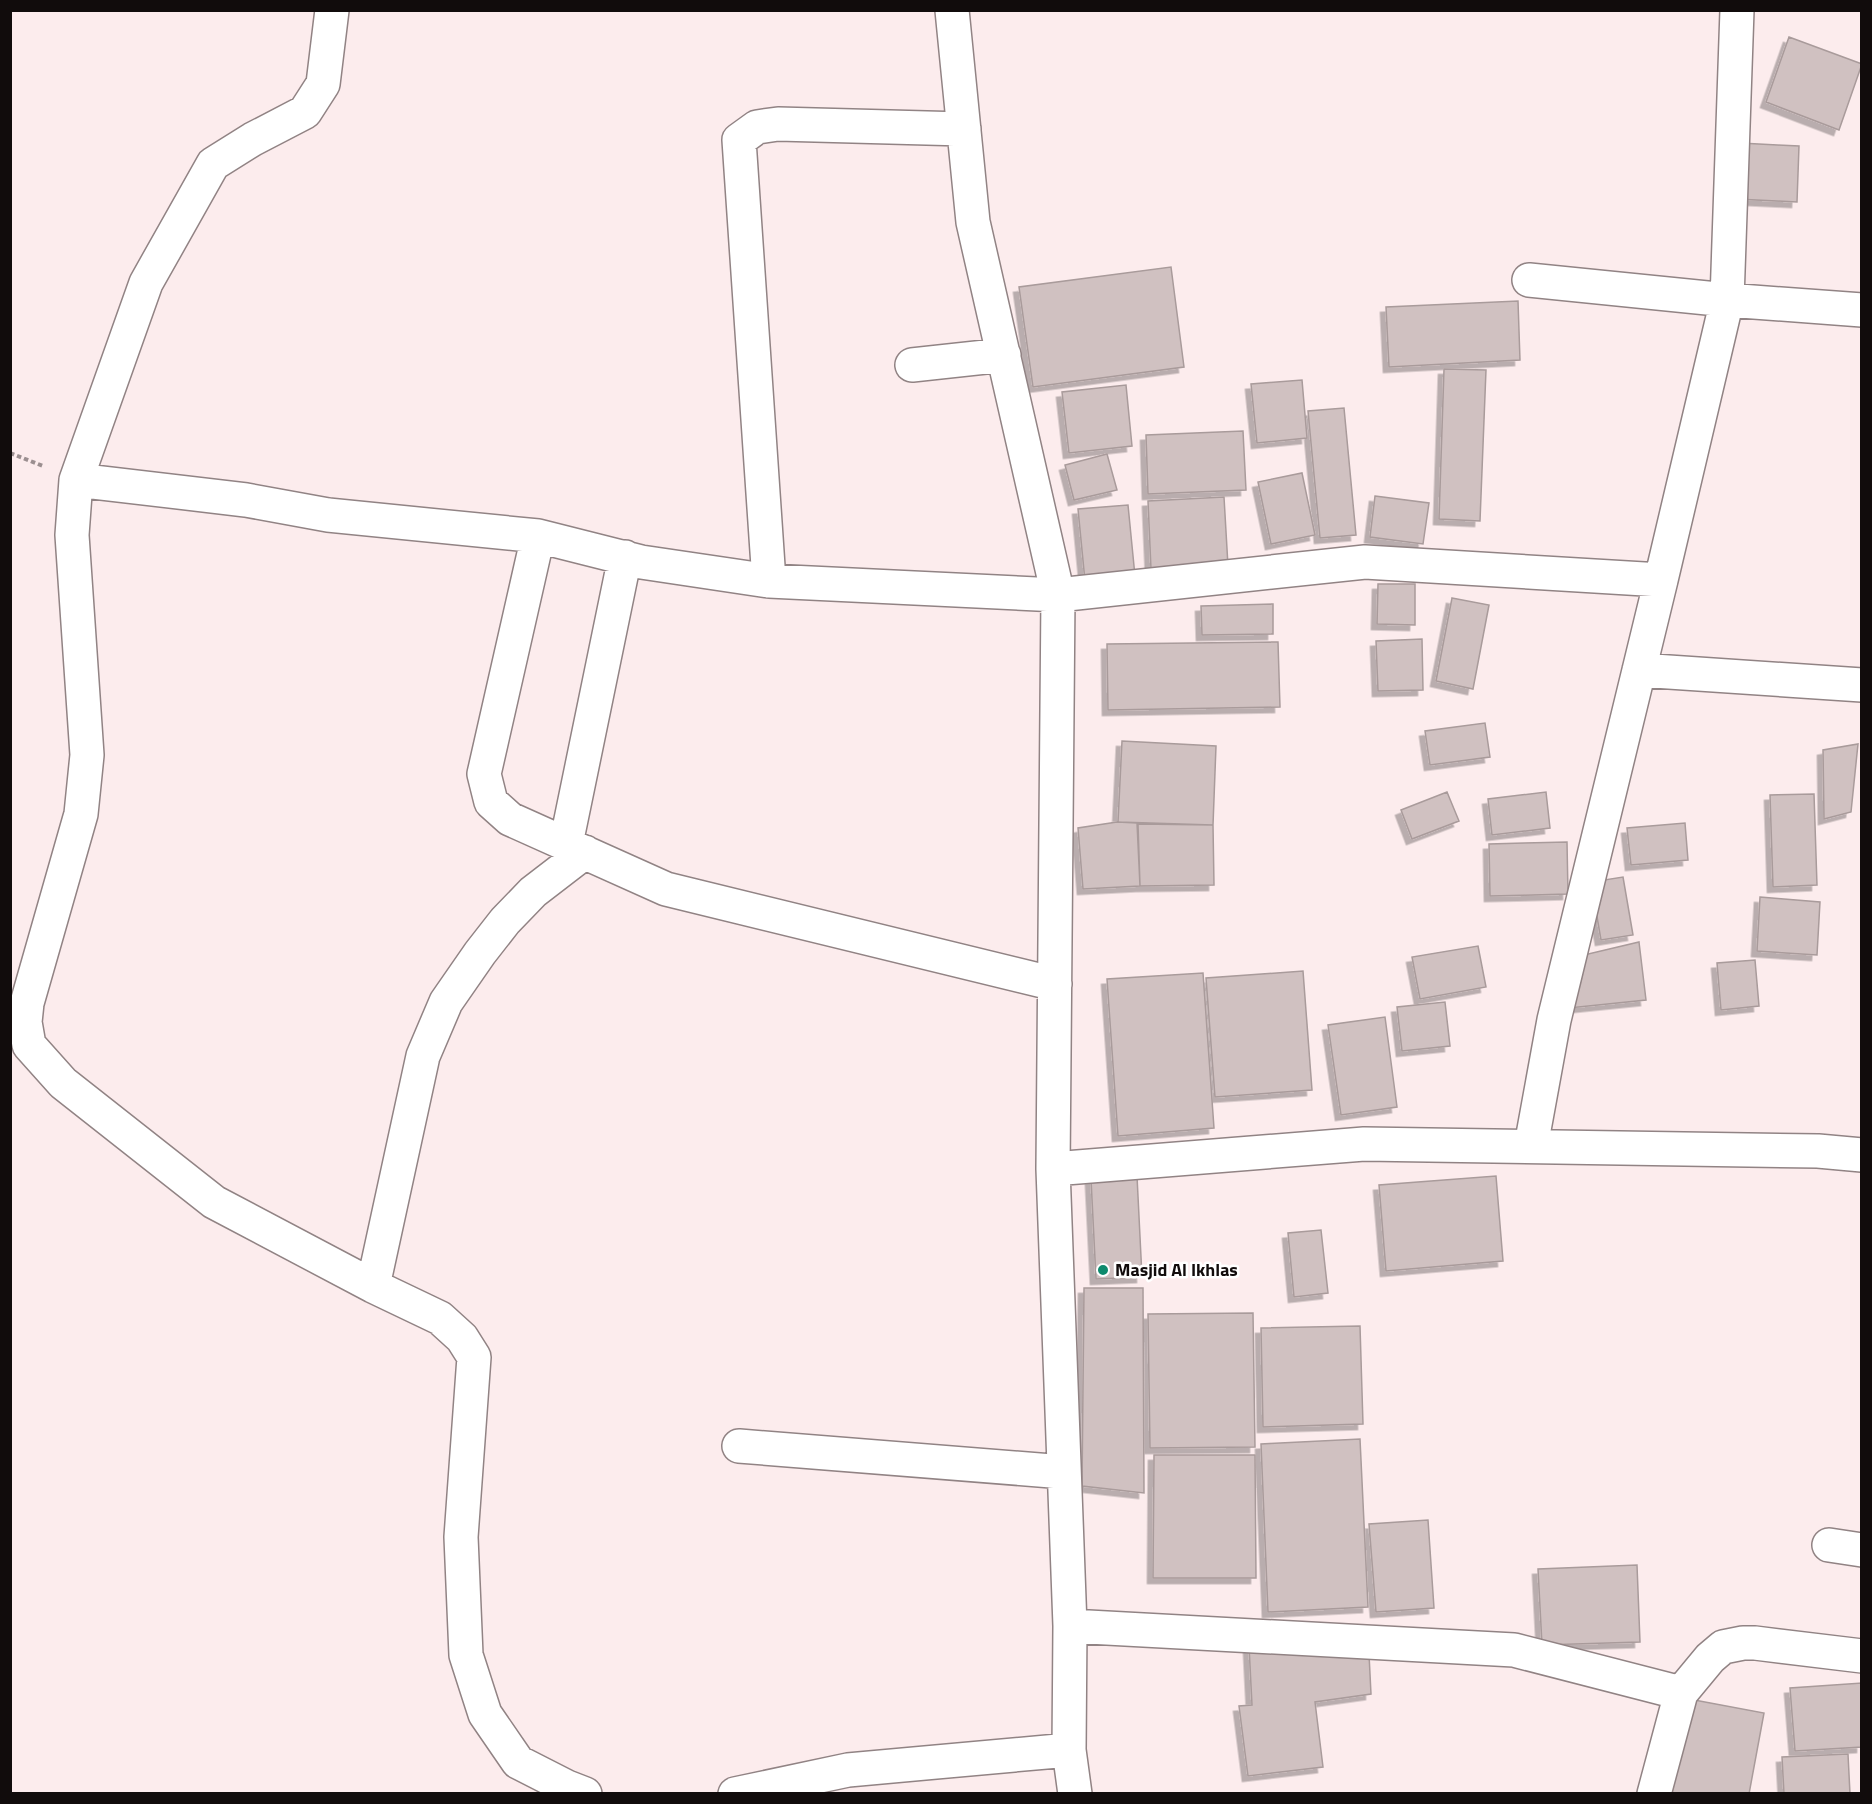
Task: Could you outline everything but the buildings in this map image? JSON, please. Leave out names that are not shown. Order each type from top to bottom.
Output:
[{"type":"street","points":[[332,10],[323,84],[305,112],[253,139],[213,164],[147,283],[76,480],[72,536],[87,755],[81,814],[27,1003],[25,1022],[29,1045],[63,1083],[214,1202],[373,1286],[440,1318],[462,1338],[474,1357],[461,1537],[466,1655],[485,1714],[518,1762],[585,1794]]},
{"type":"street","points":[[952,10],[973,222],[1058,595],[1053,1169],[1070,1626],[1069,1750],[1075,1794]]},
{"type":"street","points":[[1531,1146],[1554,1020],[1727,300],[1737,10]]},
{"type":"street","points":[[769,581],[739,140],[757,127],[778,124],[964,129]]},
{"type":"street","points":[[1529,280],[1727,300],[1862,310]]},
{"type":"street","points":[[912,366],[1004,355]]},
{"type":"street","points":[[76,480],[246,500],[328,515],[537,536],[641,562],[769,581],[1058,595],[1365,562],[1661,580]]},
{"type":"street","points":[[537,536],[484,774],[491,801],[510,819],[666,889],[1055,984]]},
{"type":"street","points":[[373,1286],[423,1056],[446,1002],[505,921],[575,848],[625,557]]},
{"type":"street","points":[[1639,670],[1862,685]]},
{"type":"street","points":[[1053,1169],[1364,1144],[1818,1151],[1862,1155]]},
{"type":"street","points":[[739,1446],[1064,1472]]},
{"type":"street","points":[[1829,1545],[1862,1550]]},
{"type":"street","points":[[1070,1626],[1514,1650],[1681,1693]]},
{"type":"street","points":[[1654,1794],[1681,1693],[1722,1647],[1755,1643],[1862,1656]]},
{"type":"street","points":[[735,1794],[848,1770],[1069,1750]]},
{"type":"place","name":"Masjid Al Ikhlas","points":[[1103,1270]]}]
